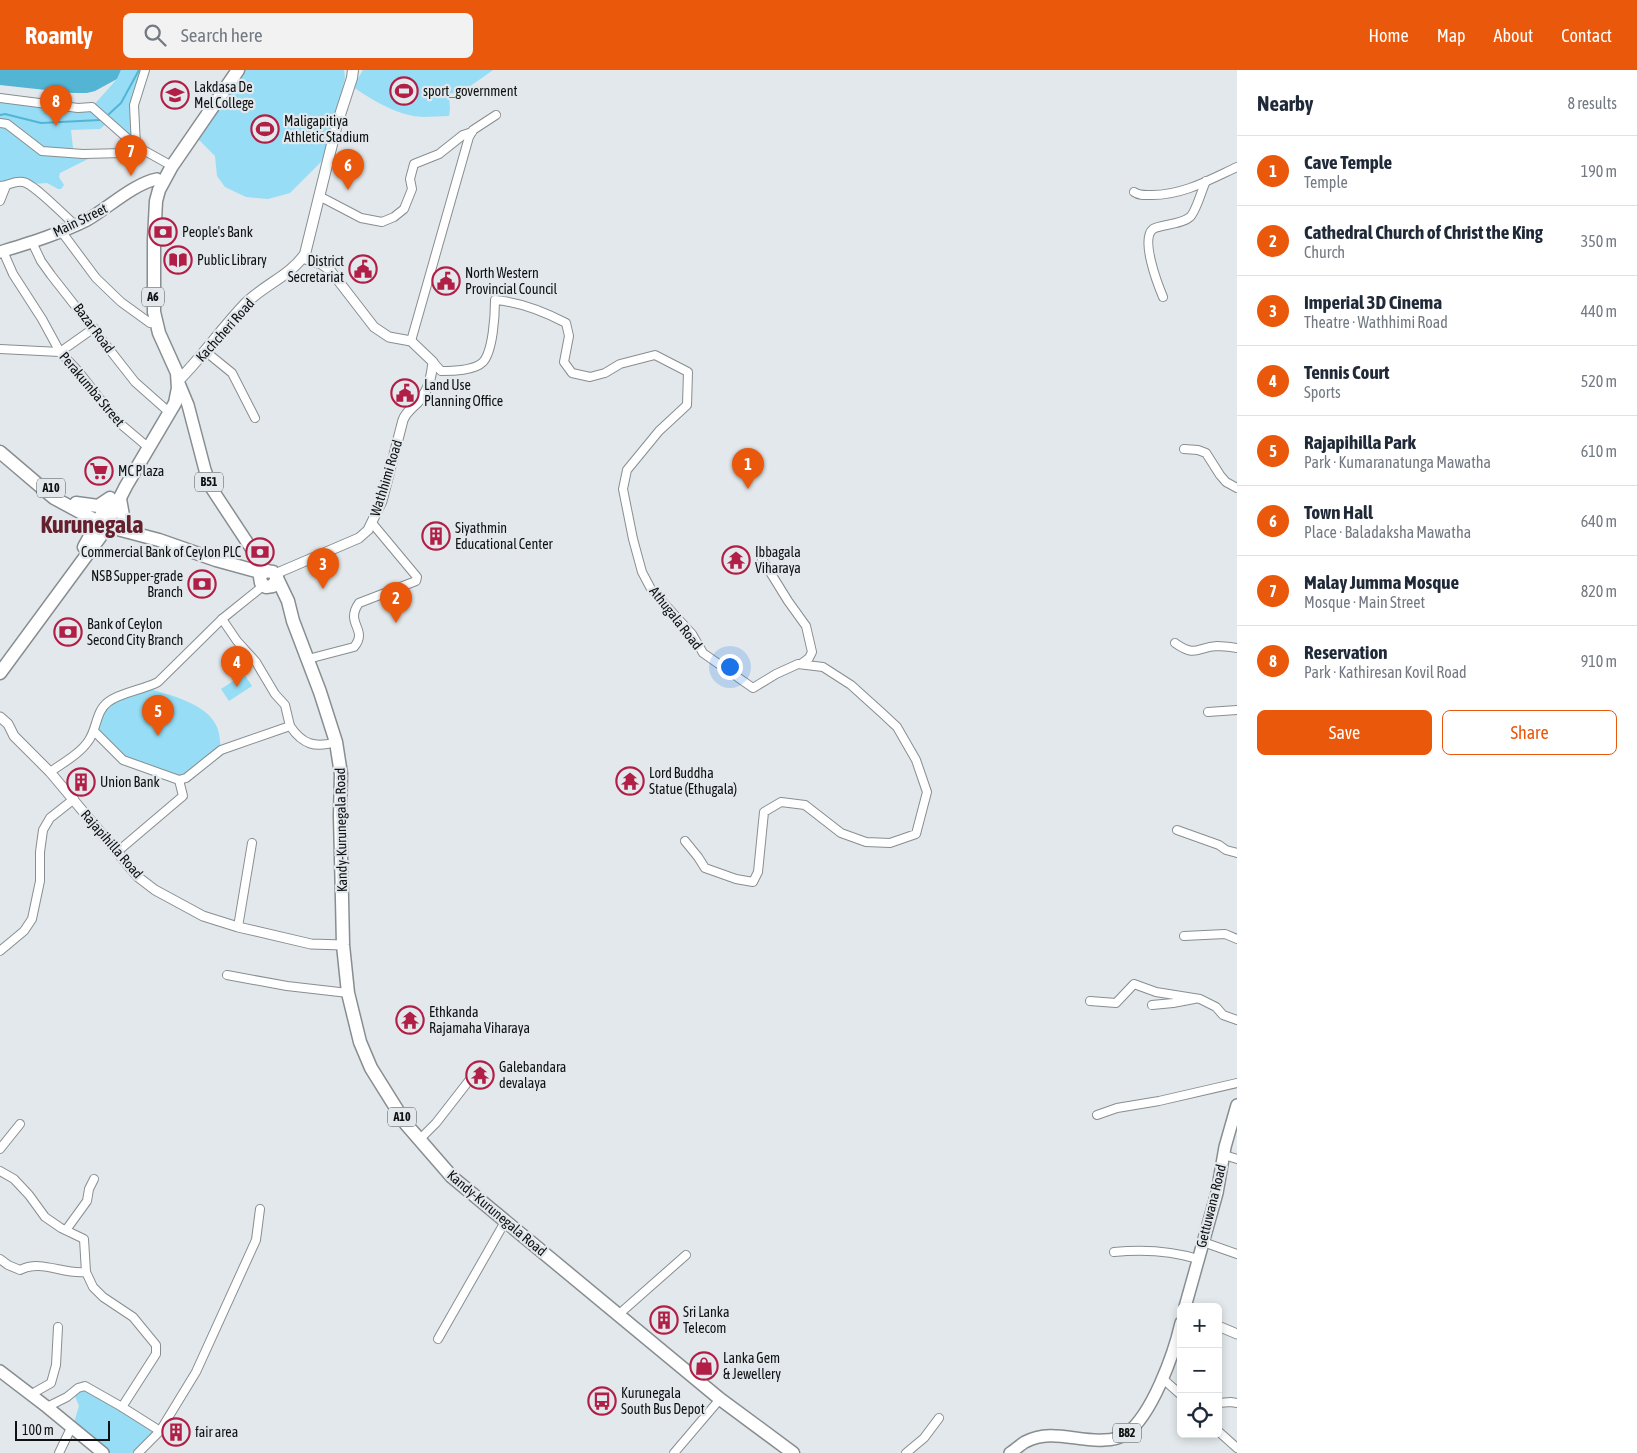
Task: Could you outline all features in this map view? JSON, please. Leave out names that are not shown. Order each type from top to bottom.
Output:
[{"type":"highway","name":"A6","points":[[0,673],[88,549],[116,497],[176,399],[178,381],[176,368],[156,323],[153,297],[156,201],[169,164],[229,70]]},
{"type":"highway","name":"A6","points":[[167,411],[171,378],[168,365],[154,339],[147,306],[150,203],[157,180],[238,70]]},
{"type":"highway","name":"A10","points":[[0,444],[74,506]]},
{"type":"highway","name":"A10","points":[[0,452],[46,492],[74,506],[135,533],[268,579]]},
{"type":"highway","points":[[74,506],[98,506],[116,497],[124,521],[135,533]]},
{"type":"highway","points":[[74,506],[86,526],[88,549],[109,535],[135,533]]},
{"type":"highway","name":"A6","points":[[0,662],[88,549]]},
{"type":"highway","name":"Kandy-Kurunegala Road","points":[[268,579],[288,601],[293,622],[308,659],[336,742],[342,774],[340,816],[343,946],[348,993],[360,1042],[371,1068],[419,1140],[452,1177],[720,1399],[793,1453]]},
{"type":"main road","points":[[302,258],[307,249],[337,124],[353,70]]},
{"type":"main road","name":"Main Street","points":[[2,252],[75,226],[101,212],[143,184],[157,180]]},
{"type":"main road","name":"Kachcheri Road","points":[[178,381],[246,302],[302,258]]},
{"type":"main road","name":"B51","points":[[178,381],[188,405],[205,470],[212,489],[268,579]]},
{"type":"main road","name":"Gettuwana Road","points":[[1186,1303],[1218,1190],[1224,1155],[1237,1105]]},
{"type":"main road","name":"B82","points":[[1010,1453],[1026,1442],[1045,1436],[1059,1435],[1110,1440],[1122,1436],[1140,1418],[1162,1378],[1177,1335]]},
{"type":"main road","points":[[0,1372],[47,1407],[103,1453]]},
{"type":"street","points":[[136,146],[134,105],[145,70]]},
{"type":"street","points":[[0,98],[78,108],[92,107],[136,146],[169,164]]},
{"type":"street","points":[[319,196],[360,218],[382,222],[394,217],[404,208],[412,189],[410,179],[414,164],[439,154],[463,134],[472,132],[496,115]]},
{"type":"street","points":[[0,123],[7,124],[42,151],[83,154],[124,153],[136,146]]},
{"type":"street","points":[[412,340],[456,180],[472,132]]},
{"type":"street","points":[[1134,192],[1138,195],[1168,195],[1187,190],[1237,167]]},
{"type":"street","points":[[1163,297],[1150,257],[1148,242],[1150,233],[1153,229],[1190,217],[1194,212],[1206,181]]},
{"type":"street","points":[[0,201],[3,186],[15,182],[30,184],[75,226]]},
{"type":"street","points":[[61,232],[96,278],[121,302],[150,323]]},
{"type":"street","name":"Bazar Road","points":[[32,242],[50,274],[135,382],[167,411]]},
{"type":"street","name":"Perakumba Street","points":[[2,252],[13,274],[42,319],[60,352],[117,421],[146,446]]},
{"type":"street","points":[[302,258],[312,260],[330,270],[374,327],[389,337],[412,340],[433,362]]},
{"type":"street","name":"Athugala Road","points":[[433,362],[441,371],[459,370],[476,366],[484,361],[489,350],[495,300],[519,304],[566,323],[569,336],[564,362],[572,373],[590,377],[605,373],[620,364],[655,355],[688,372],[687,405],[659,431],[627,470],[623,489],[642,572],[651,589],[692,634],[703,653],[754,688],[776,674],[801,664]]},
{"type":"street","points":[[0,349],[60,352],[94,328]]},
{"type":"street","points":[[205,351],[232,373],[256,418]]},
{"type":"street","name":"Wathhimi Road","points":[[268,579],[359,538],[368,530],[382,501],[403,420],[406,413],[419,401],[427,390],[430,384],[433,362]]},
{"type":"street","points":[[1184,449],[1198,450],[1206,453],[1226,482],[1237,488]]},
{"type":"street","points":[[308,659],[354,647],[359,642],[360,635],[354,620],[354,611],[359,603],[416,581],[417,577],[372,523]]},
{"type":"street","points":[[762,559],[772,577],[806,626],[812,652],[809,658],[801,664]]},
{"type":"street","points":[[50,772],[88,742],[94,731],[99,714],[109,701],[147,688],[158,682],[222,619],[268,579]]},
{"type":"street","points":[[222,619],[237,641],[256,662],[285,705],[290,726],[298,737],[320,746],[336,742]]},
{"type":"street","points":[[1175,643],[1190,651],[1198,652],[1215,646],[1237,648]]},
{"type":"street","points":[[685,841],[705,868],[736,879],[753,882],[758,872],[764,812],[781,802],[805,805],[841,833],[866,842],[890,843],[916,834],[927,792],[916,760],[897,727],[850,685],[823,667],[801,664]]},
{"type":"street","points":[[1208,712],[1237,710]]},
{"type":"street","name":"Rajapihilla Road","points":[[0,717],[8,724],[14,736],[74,799],[138,877],[155,890],[204,916],[238,927],[311,944],[343,946]]},
{"type":"street","points":[[94,731],[123,760],[179,780],[186,778],[221,750],[290,726]]},
{"type":"street","points":[[117,852],[184,796],[179,780]]},
{"type":"street","points":[[0,951],[24,931],[32,919],[40,881],[40,852],[43,830],[50,818],[74,799]]},
{"type":"street","points":[[1177,830],[1237,853]]},
{"type":"street","points":[[238,927],[252,843]]},
{"type":"street","points":[[1184,936],[1225,934],[1237,939]]},
{"type":"street","points":[[227,975],[287,986],[348,993]]},
{"type":"street","points":[[1090,1000],[1116,1003],[1134,984],[1156,992],[1209,1003],[1223,1015],[1237,1020]]},
{"type":"street","points":[[1152,1005],[1173,1004],[1196,999]]},
{"type":"street","points":[[419,1140],[436,1123],[472,1078]]},
{"type":"street","points":[[1097,1115],[1116,1108],[1159,1101],[1237,1083]]},
{"type":"street","points":[[0,1149],[20,1124]]},
{"type":"street","points":[[1224,1155],[1237,1159]]},
{"type":"street","points":[[0,1171],[14,1179],[29,1195],[45,1217],[84,1238],[86,1272],[93,1287],[103,1297],[133,1317],[156,1345],[156,1354],[122,1407]]},
{"type":"street","points":[[66,1230],[87,1201],[94,1179]]},
{"type":"street","points":[[138,1453],[160,1431],[196,1372],[256,1240],[260,1209]]},
{"type":"street","points":[[438,1339],[506,1220]]},
{"type":"street","points":[[1203,1242],[1237,1254]]},
{"type":"street","points":[[1114,1252],[1160,1250],[1198,1259]]},
{"type":"street","points":[[618,1315],[686,1254]]},
{"type":"street","points":[[0,1259],[20,1270],[28,1266],[39,1265],[78,1273],[86,1272]]},
{"type":"street","points":[[30,1395],[51,1383],[56,1365],[58,1326]]},
{"type":"street","points":[[1222,1328],[1237,1334]]},
{"type":"street","points":[[1162,1378],[1179,1393]]},
{"type":"street","points":[[47,1407],[84,1386],[160,1431]]},
{"type":"street","points":[[674,1453],[720,1399]]},
{"type":"street","points":[[1222,1403],[1237,1403]]},
{"type":"street","points":[[906,1453],[924,1438],[939,1418]]},
{"type":"street","points":[[59,1453],[72,1428]]},
{"type":"street","points":[[1222,1435],[1237,1448]]},
{"type":"shaded area","points":[[0,70],[121,70],[117,79],[95,91],[73,93],[0,85]]},
{"type":"shaded area","points":[[121,70],[145,70],[137,91],[136,146],[109,121],[100,129],[71,130],[73,148],[92,157],[60,173],[59,177],[64,185],[61,189],[47,183],[0,186],[0,98],[92,107],[117,79]]},
{"type":"shaded area","name":"Maligapitiya Athletic Stadium","points":[[242,70],[344,70],[345,78],[335,123],[321,162],[290,193],[268,199],[246,197],[225,187],[217,176],[215,156],[194,135]]},
{"type":"shaded area","name":"sport_government","points":[[363,70],[493,70],[467,88],[449,94],[449,116],[417,117],[390,108],[353,87]]},
{"type":"shaded area","points":[[244,674],[252,686],[229,701],[221,689]]},
{"type":"shaded area","points":[[147,688],[176,697],[196,706],[212,719],[217,727],[221,750],[186,778],[134,765],[94,731],[103,707]]},
{"type":"shaded area","points":[[86,1389],[139,1421],[155,1433],[142,1453],[106,1453],[73,1426],[79,1406],[75,1396],[78,1391]]},
{"type":"waterway","points":[[109,114],[121,103],[139,70]]},
{"type":"waterway","points":[[0,115],[5,114],[41,123],[100,120]]},
{"type":"place","name":"sport_government","points":[[404,91]]},
{"type":"place","name":"Lakdasa De Mel College","points":[[175,95]]},
{"type":"place","name":"Reservation","points":[[56,126]]},
{"type":"place","name":"Maligapitiya Athletic Stadium","points":[[265,129]]},
{"type":"place","name":"Malay Jumma Mosque","points":[[131,176]]},
{"type":"place","name":"Town Hall","points":[[348,190]]},
{"type":"place","name":"People's Bank","points":[[163,232]]},
{"type":"place","name":"Public Library","points":[[178,260]]},
{"type":"place","name":"District Secretariat","points":[[363,269]]},
{"type":"place","name":"North Western Provincial Council","points":[[446,281]]},
{"type":"place","name":"Land Use Planning Office","points":[[405,393]]},
{"type":"place","name":"MC Plaza","points":[[99,471]]},
{"type":"place","name":"Cave Temple","points":[[748,489]]},
{"type":"place","name":"Siyathmin Educational Center","points":[[436,536]]},
{"type":"place","name":"Commercial Bank of Ceylon PLC","points":[[260,552]]},
{"type":"place","name":"Ibbagala Viharaya","points":[[736,560]]},
{"type":"place","name":"NSB Supper-grade Branch","points":[[202,584]]},
{"type":"place","name":"Imperial 3D Cinema","points":[[323,589]]},
{"type":"place","name":"Cathedral Church of Christ the King","points":[[396,623]]},
{"type":"place","name":"Bank of Ceylon Second City Branch","points":[[68,632]]},
{"type":"place","name":"Tennis Court","points":[[237,687]]},
{"type":"place","name":"Rajapihilla Park","points":[[158,736]]},
{"type":"place","name":"Lord Buddha Statue (Ethugala)","points":[[630,781]]},
{"type":"place","name":"Union Bank","points":[[81,782]]},
{"type":"place","name":"Ethkanda Rajamaha Viharaya","points":[[410,1020]]},
{"type":"place","name":"Galebandara devalaya","points":[[480,1075]]},
{"type":"place","name":"Sri Lanka Telecom","points":[[664,1320]]},
{"type":"place","name":"Lanka Gem & Jewellery","points":[[704,1366]]},
{"type":"place","name":"Kurunegala South Bus Depot","points":[[602,1401]]},
{"type":"place","name":"fair area","points":[[176,1432]]},
{"type":"district","name":"Kurunegala","points":[[92,524]]}]
